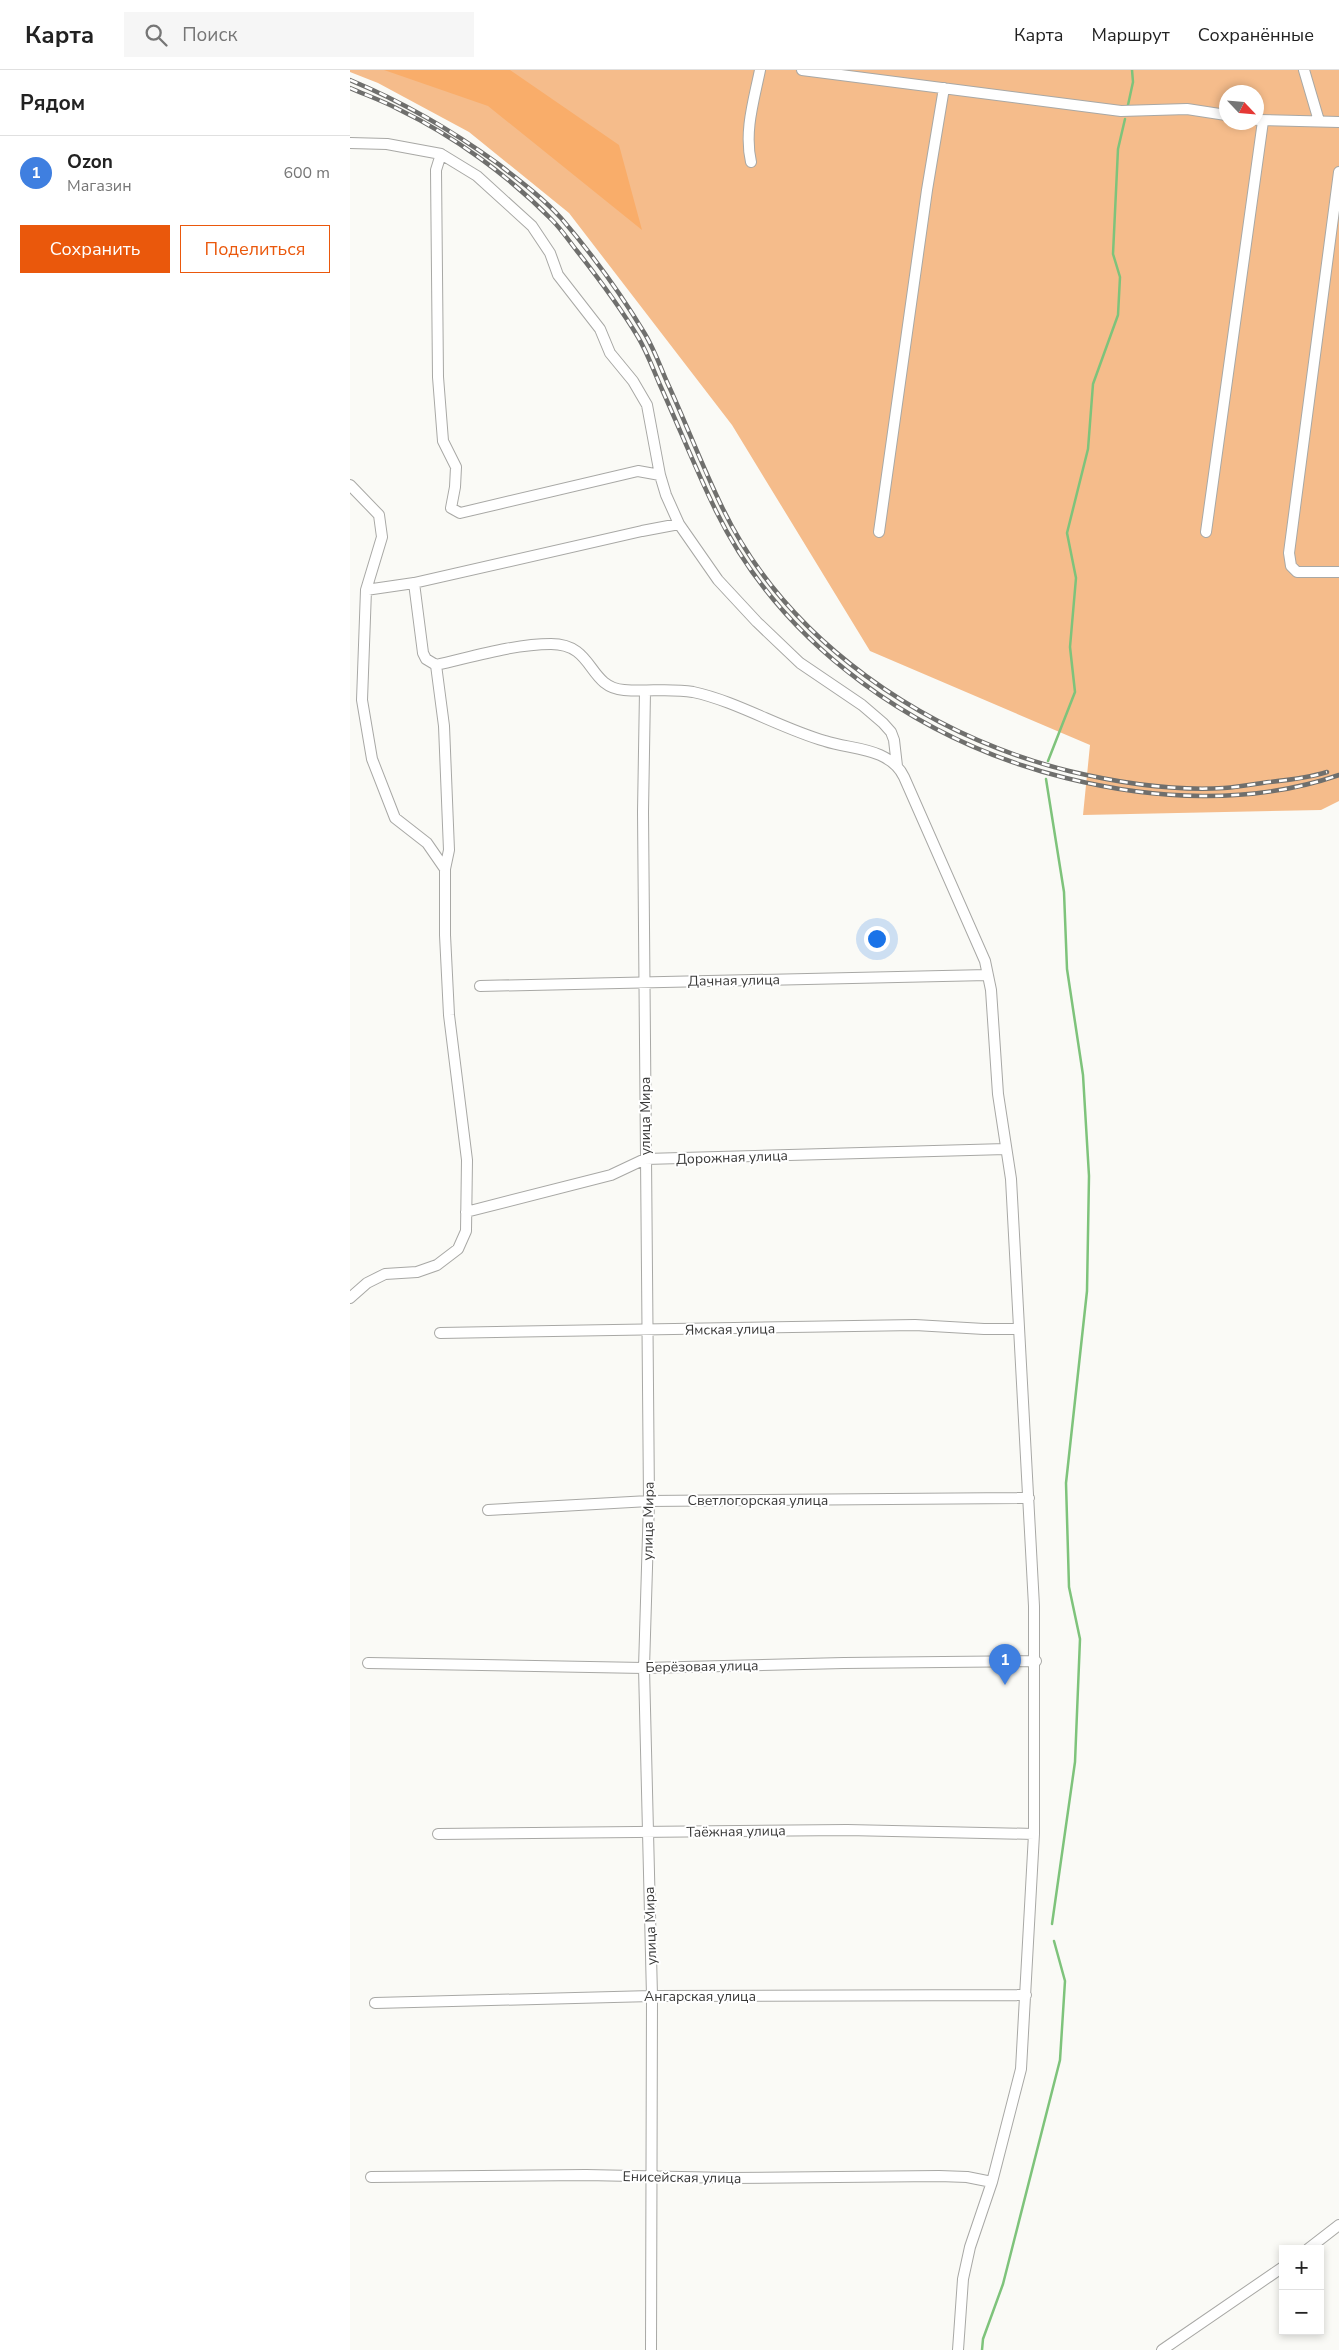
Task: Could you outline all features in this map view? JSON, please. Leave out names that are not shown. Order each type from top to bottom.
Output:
[{"type":"street","points":[[751,162],[748,149],[749,127],[760,70]]},
{"type":"street","points":[[802,70],[1121,112],[1187,109],[1219,114]]},
{"type":"street","points":[[1304,70],[1319,121]]},
{"type":"street","points":[[879,532],[927,190],[944,88]]},
{"type":"street","points":[[1264,120],[1339,122]]},
{"type":"street","points":[[1206,532],[1259,130]]},
{"type":"street","points":[[350,143],[387,144],[441,154],[477,176],[532,226],[550,252],[558,275],[600,329],[610,353],[633,381],[647,405],[660,475],[666,495],[679,524],[718,580],[757,622],[800,663],[862,705],[891,732],[894,740],[897,766],[985,961],[991,990],[998,1094],[1011,1179],[1029,1498],[1036,1661],[1034,1834],[1021,2069],[992,2182],[970,2246],[963,2279],[958,2350]]},
{"type":"street","points":[[441,154],[436,170],[438,377],[443,441],[456,467],[451,508],[460,513],[638,471],[660,475]]},
{"type":"street","points":[[1339,172],[1289,553],[1291,566],[1297,572],[1339,572]]},
{"type":"street","points":[[350,485],[379,515],[382,537],[366,590],[362,700],[372,758],[394,818],[427,843],[445,869]]},
{"type":"street","points":[[366,590],[414,584],[642,530],[679,524]]},
{"type":"street","points":[[350,1298],[367,1283],[385,1274],[422,1270],[446,1260],[458,1249],[466,1231],[467,1160],[449,1015],[445,935],[445,869],[449,850],[444,736],[436,666],[426,659],[423,653],[414,584]]},
{"type":"street","points":[[436,666],[493,652],[552,644],[569,648],[585,657],[597,676],[609,686],[645,691],[682,690],[695,693],[824,741],[878,754],[897,766]]},
{"type":"street","name":"улица Мира","points":[[645,691],[643,812],[649,1501],[644,1668],[652,1996],[651,2350]]},
{"type":"street","name":"Дачная улица","points":[[480,986],[988,975]]},
{"type":"street","name":"Дорожная улица","points":[[466,1212],[611,1175],[645,1159],[1006,1149]]},
{"type":"street","name":"Ямская улица","points":[[440,1332],[914,1325],[1019,1329]]},
{"type":"street","name":"Светлогорская улица","points":[[488,1510],[649,1501],[1029,1498]]},
{"type":"street","name":"Берёзовая улица","points":[[368,1663],[644,1668],[1036,1661]]},
{"type":"street","name":"Таёжная улица","points":[[438,1834],[857,1830],[1034,1834]]},
{"type":"street","name":"Ангарская улица","points":[[375,2003],[652,1996],[1026,1995]]},
{"type":"street","name":"Енисейская улица","points":[[371,2177],[650,2176],[729,2178],[938,2176],[967,2177],[992,2182]]},
{"type":"street","points":[[1313,2245],[1339,2225]]},
{"type":"street","points":[[1162,2350],[1279,2270]]},
{"type":"shaded area","points":[[350,70],[1339,70],[1339,801],[1321,810],[1083,815],[1090,745],[870,651],[732,425],[569,213],[469,132],[378,83],[350,72]]},
{"type":"shaded area","points":[[384,70],[510,70],[619,145],[642,230],[488,106]]},
{"type":"waterway","points":[[1128,105],[1133,82],[1132,70]]},
{"type":"waterway","points":[[1048,761],[1075,692],[1070,647],[1076,578],[1067,533],[1088,449],[1093,384],[1118,315],[1120,277],[1113,254],[1118,149],[1125,119]]},
{"type":"waterway","points":[[1046,779],[1064,892],[1067,969],[1083,1075],[1089,1176],[1087,1291],[1066,1483],[1069,1587],[1080,1639],[1075,1762],[1052,1924]]},
{"type":"waterway","points":[[982,2350],[983,2339],[1003,2284],[1060,2060],[1065,1981],[1054,1941]]},
{"type":"railway","points":[[350,80],[370,88],[426,117],[462,139],[497,163],[546,203],[561,218],[606,274],[648,340],[722,507],[750,556],[784,600],[823,640],[866,676],[914,707],[964,734],[1016,755],[1088,775],[1146,785],[1205,789],[1230,788],[1291,780],[1327,772]]},
{"type":"railway","points":[[350,88],[386,103],[460,144],[518,188],[559,228],[609,293],[641,343],[716,511],[744,560],[779,605],[818,646],[862,682],[909,714],[960,740],[1012,762],[1066,778],[1099,785],[1168,795],[1238,795],[1306,785],[1339,775]]},
{"type":"place","name":"Ozon","points":[[1005,1685]]}]
